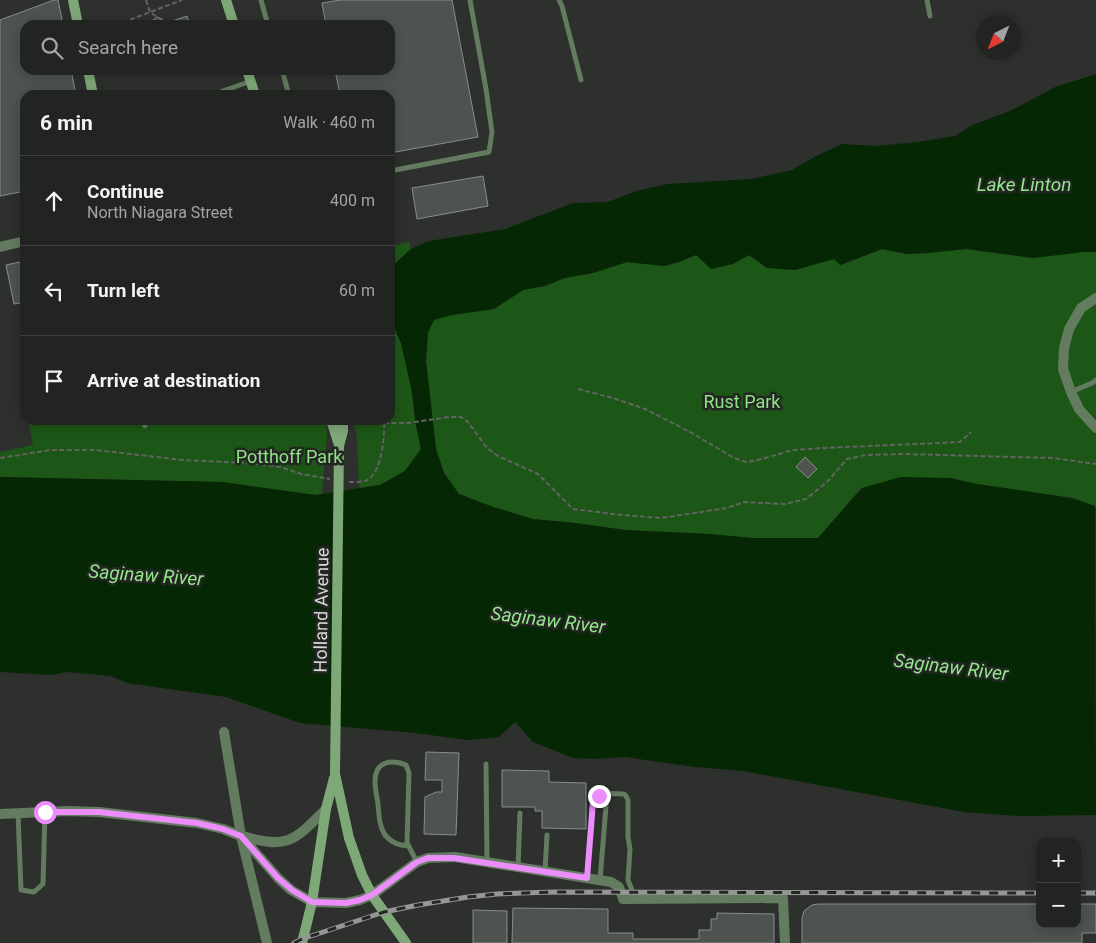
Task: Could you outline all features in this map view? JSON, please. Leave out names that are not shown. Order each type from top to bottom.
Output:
[{"type":"main road","points":[[73,0],[77,20]]},
{"type":"main road","points":[[226,0],[232,20]]},
{"type":"main road","points":[[89,75],[92,90]]},
{"type":"main road","points":[[249,75],[254,90]]},
{"type":"main road","points":[[333,425],[339,446]]},
{"type":"main road","points":[[339,446],[343,425]]},
{"type":"main road","name":"Holland Avenue","points":[[335,774],[339,446]]},
{"type":"main road","points":[[302,943],[312,902],[326,809],[335,774]]},
{"type":"main road","points":[[335,774],[349,838],[362,875],[372,895],[406,943]]},
{"type":"street","points":[[0,246],[20,242]]},
{"type":"street","points":[[1094,424],[1079,409],[1063,369],[1064,348],[1069,329],[1081,308],[1096,298]]},
{"type":"street","points":[[224,732],[241,836],[268,943]]},
{"type":"street","points":[[0,814],[99,812],[197,823],[259,841],[275,842],[296,837],[326,809]]},
{"type":"street","points":[[241,836],[278,878],[292,890],[312,902],[346,903],[360,900],[372,895],[417,862],[428,858],[454,858],[612,882],[619,887],[623,899],[783,898],[785,943]]},
{"type":"lane","points":[[261,0],[267,20]]},
{"type":"lane","points":[[395,170],[489,152],[492,132],[470,0]]},
{"type":"lane","points":[[559,0],[581,80]]},
{"type":"lane","points":[[928,0],[930,16]]},
{"type":"lane","points":[[283,75],[288,90]]},
{"type":"lane","points":[[226,90],[251,81]]},
{"type":"lane","points":[[1071,392],[1092,384],[1096,380]]},
{"type":"lane","points":[[409,846],[398,845],[385,834],[380,826],[375,779],[378,770],[388,762],[399,762],[406,766],[409,773],[407,843],[409,846],[417,862]]},
{"type":"lane","points":[[486,764],[486,862]]},
{"type":"lane","points":[[600,880],[607,794]]},
{"type":"lane","points":[[587,878],[593,802],[599,796],[624,794],[628,800],[630,849],[628,880],[635,898]]},
{"type":"lane","points":[[18,813],[21,890],[34,892],[43,884],[45,812]]},
{"type":"lane","points":[[518,867],[520,813]]},
{"type":"lane","points":[[545,872],[547,835]]},
{"type":"path","points":[[146,0],[150,12],[157,17]]},
{"type":"path","points":[[129,20],[182,0]]},
{"type":"path","points":[[578,389],[614,398],[645,409],[692,433],[734,458],[746,462],[793,450],[960,442],[971,432]]},
{"type":"path","points":[[395,422],[408,423],[461,417],[468,422],[487,448],[498,456],[538,474],[572,509],[661,518],[727,508],[744,502],[785,504],[806,499],[828,481],[847,459],[866,456],[903,454],[1053,458],[1096,464]]},
{"type":"path","points":[[349,482],[365,481],[372,477],[378,468],[381,457],[384,425]]},
{"type":"path","points":[[0,458],[51,450],[96,450],[183,460],[247,463],[332,479]]},
{"type":"green space","points":[[409,242],[411,249],[395,263],[395,245]]},
{"type":"green space","name":"Rust Park","points":[[882,249],[907,254],[966,249],[1033,258],[1096,252],[1096,507],[1072,498],[977,484],[950,478],[861,488],[818,538],[753,538],[625,530],[533,519],[459,494],[444,473],[436,450],[426,361],[428,332],[434,320],[452,315],[494,309],[523,290],[545,286],[565,278],[593,273],[627,262],[664,266],[696,255],[733,264],[749,255],[767,268],[834,259],[841,265]]},
{"type":"green space","points":[[395,329],[401,343],[412,392],[421,449],[405,471],[380,485],[359,488],[357,436],[354,425],[395,425]]},
{"type":"green space","name":"Potthoff Park","points":[[29,425],[326,425],[327,434],[322,494],[315,495],[223,482],[0,477],[0,452],[33,445]]},
{"type":"water","points":[[1096,74],[1096,252],[1033,258],[966,249],[907,254],[882,249],[840,265],[834,259],[795,270],[767,268],[749,255],[733,264],[711,269],[696,255],[664,266],[627,262],[593,273],[565,278],[545,286],[523,290],[494,309],[452,315],[434,320],[428,332],[426,361],[436,449],[444,473],[459,494],[533,519],[625,530],[753,538],[818,538],[862,488],[901,477],[950,478],[977,484],[1072,498],[1095,506],[1096,815],[1019,816],[964,812],[743,771],[694,767],[625,757],[573,758],[533,742],[515,722],[499,737],[468,740],[415,733],[300,723],[226,697],[127,683],[111,676],[66,672],[51,675],[0,672],[0,477],[223,482],[315,495],[380,485],[405,471],[421,449],[412,392],[401,343],[395,329],[395,263],[411,249],[429,241],[505,229],[573,203],[608,202],[636,191],[668,184],[751,179],[792,170],[842,144],[875,146],[955,136],[972,125],[1010,111],[1055,87]]},
{"type":"building","points":[[58,0],[62,20],[20,20],[20,75],[72,75],[75,90],[20,90],[20,192],[0,196],[0,20]]},
{"type":"building","points":[[340,0],[452,0],[478,137],[395,152],[395,90],[339,90],[336,75],[395,75],[395,20],[325,20],[322,3]]},
{"type":"building","points":[[187,16],[188,20],[175,20]]},
{"type":"building","points":[[157,17],[163,20],[153,20]]},
{"type":"building","points":[[483,176],[488,206],[417,219],[412,188]]},
{"type":"building","points":[[20,262],[20,303],[14,304],[6,265]]},
{"type":"building","points":[[805,457],[817,469],[808,478],[796,467]]},
{"type":"building","points":[[426,752],[459,753],[456,835],[424,834],[425,797],[436,792],[442,792],[442,780],[425,780]]},
{"type":"building","points":[[502,770],[549,771],[549,782],[586,783],[586,829],[542,828],[542,811],[535,811],[535,807],[502,807]]},
{"type":"building","points":[[1036,904],[1036,928],[1081,928],[1081,904],[1096,904],[1096,933],[1082,933],[1082,943],[802,943],[802,918],[804,911],[812,905]]},
{"type":"building","points":[[513,908],[608,909],[608,933],[633,933],[633,939],[699,939],[699,930],[711,930],[711,919],[717,919],[717,913],[774,914],[774,943],[512,943]]},
{"type":"building","points":[[473,910],[507,911],[507,943],[473,943]]},
{"type":"railway","points":[[294,943],[384,912],[468,897],[497,894],[553,892],[1036,893]]},
{"type":"railway","points":[[1081,893],[1096,893]]},
{"type":"route","points":[[45,812],[99,812],[197,823],[223,829],[241,836],[278,878],[304,898],[312,902],[346,903],[372,895],[417,862],[428,858],[454,858],[587,878],[593,802],[599,796]]},
{"type":"water label","name":"Lake Linton","points":[[1024,184]]},
{"type":"water label","name":"Saginaw River","points":[[146,575]]},
{"type":"water label","name":"Saginaw River","points":[[548,620]]},
{"type":"water label","name":"Saginaw River","points":[[951,667]]}]
